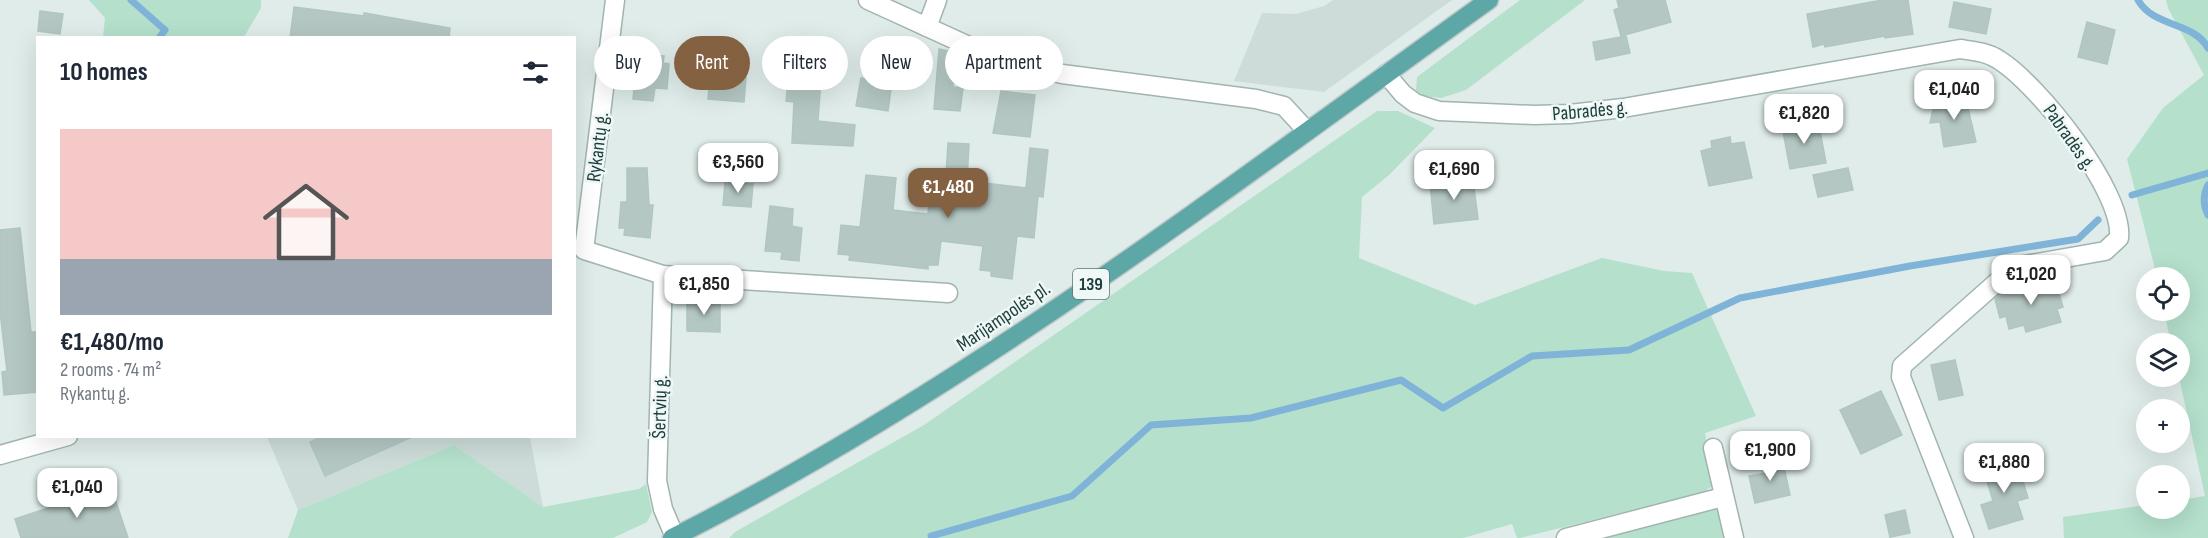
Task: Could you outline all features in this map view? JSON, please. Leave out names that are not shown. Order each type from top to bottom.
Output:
[{"type":"main road","name":"Marijampolės pl.","points":[[674,537],[785,479],[895,414],[1062,304],[1490,0]]},
{"type":"street","name":"Rykantų g.","points":[[615,0],[579,252],[663,275],[948,293]]},
{"type":"street","points":[[868,0],[984,53],[1062,74],[1257,99],[1284,106],[1307,131]]},
{"type":"street","points":[[927,27],[936,0]]},
{"type":"street","name":"Pabradės g.","points":[[1386,74],[1403,94],[1415,103],[1439,111],[1534,115],[1623,108],[1960,49],[1981,52],[1998,58],[2026,81],[2047,104],[2111,199],[2120,224],[2119,238],[2105,251],[2014,267],[1902,366],[1901,377],[1964,538]]},
{"type":"street","name":"Šertvių g.","points":[[663,275],[657,481],[663,509],[674,537]]},
{"type":"street","points":[[0,455],[61,438]]},
{"type":"street","points":[[1713,448],[1734,538]]},
{"type":"street","points":[[1566,538],[1723,497]]},
{"type":"shaded area","points":[[1333,0],[1452,0],[1324,92],[1234,81],[1262,13],[1296,14],[1324,6]]},
{"type":"shaded area","points":[[267,438],[530,438],[543,507],[454,445],[298,510]]},
{"type":"green space","points":[[89,0],[261,0],[261,8],[245,36],[103,36],[105,18]]},
{"type":"green space","points":[[1520,0],[1585,0],[1466,90],[1441,98],[1425,96],[1416,91],[1417,77]]},
{"type":"green space","points":[[2166,0],[2208,0],[2208,538],[2064,538],[2063,517],[2136,506],[2136,519],[2190,519],[2190,498],[2205,496],[2190,427],[2190,399],[2184,399],[2181,387],[2190,387],[2190,333],[2169,333],[2166,321],[2190,321],[2190,267],[2154,267],[2127,159],[2163,108],[2204,75],[2168,8]]},
{"type":"green space","points":[[1377,111],[1398,111],[1435,128],[1389,175],[1362,197],[1359,258],[1475,305],[1602,258],[1664,271],[1692,273],[1756,416],[1705,433],[1713,485],[1704,492],[1520,538],[1517,538],[1512,524],[1463,538],[729,538],[735,532],[924,425]]},
{"type":"green space","points":[[454,445],[543,507],[639,489],[646,484],[652,512],[647,522],[613,538],[288,538],[298,510]]},
{"type":"green space","points":[[1720,504],[1729,538],[1594,538]]},
{"type":"building","points":[[1617,0],[1665,0],[1671,22],[1621,36],[1614,10],[1619,8]]},
{"type":"building","points":[[1882,0],[1908,0],[1913,34],[1813,47],[1807,14]]},
{"type":"building","points":[[1954,2],[1991,9],[1986,34],[1949,27]]},
{"type":"building","points":[[294,7],[364,16],[364,13],[450,28],[449,36],[290,36]]},
{"type":"building","points":[[40,11],[63,14],[60,34],[38,31]]},
{"type":"building","points":[[2087,22],[2115,30],[2107,64],[2078,57]]},
{"type":"building","points":[[1626,36],[1630,53],[1596,60],[1593,42]]},
{"type":"building","points":[[939,49],[945,50],[945,90],[963,90],[960,111],[934,109]]},
{"type":"building","points":[[662,56],[664,56],[663,63],[669,64],[667,89],[662,89]]},
{"type":"building","points":[[860,84],[860,90],[891,90],[888,111],[856,106]]},
{"type":"building","points":[[634,90],[655,90],[653,101],[633,99]]},
{"type":"building","points":[[709,90],[745,90],[744,102],[708,99]]},
{"type":"building","points":[[787,90],[820,90],[818,121],[855,125],[853,146],[792,143],[794,102],[786,101]]},
{"type":"building","points":[[1001,91],[1035,95],[1030,137],[993,133]]},
{"type":"building","points":[[1965,96],[1976,142],[1944,147],[1940,122],[1930,123],[1935,101]]},
{"type":"building","points":[[1818,120],[1826,163],[1790,169],[1782,126]]},
{"type":"building","points":[[1730,137],[1731,144],[1744,142],[1752,178],[1709,186],[1701,151],[1712,148],[1711,141]]},
{"type":"building","points":[[948,143],[969,144],[967,181],[1026,188],[1030,148],[1048,150],[1043,197],[1038,196],[1034,238],[1017,236],[1012,279],[991,276],[991,271],[980,270],[983,246],[941,241],[938,265],[928,265],[928,269],[849,260],[850,255],[838,254],[841,225],[860,227],[866,175],[896,178],[893,210],[928,214],[930,191],[945,192]]},
{"type":"building","points":[[627,168],[647,168],[649,205],[653,205],[650,238],[624,235],[625,228],[619,228],[621,202],[627,202]]},
{"type":"building","points":[[1848,168],[1853,190],[1818,197],[1813,175]]},
{"type":"building","points":[[1473,179],[1478,219],[1434,224],[1430,183]]},
{"type":"building","points":[[725,182],[753,184],[751,207],[723,205]]},
{"type":"building","points":[[770,206],[793,209],[792,226],[802,228],[799,261],[781,259],[782,252],[765,251]]},
{"type":"building","points":[[20,228],[31,332],[36,332],[36,392],[4,395],[2,372],[7,371],[0,312],[0,230]]},
{"type":"building","points":[[2055,280],[2063,307],[2057,309],[2061,322],[2026,332],[2024,325],[2009,329],[2006,316],[2000,318],[1995,299],[2003,292],[2041,281],[2042,284]]},
{"type":"building","points":[[687,301],[720,301],[720,332],[687,331]]},
{"type":"building","points":[[1955,360],[1963,395],[1939,400],[1931,365]]},
{"type":"building","points":[[1881,391],[1902,435],[1861,454],[1840,410]]},
{"type":"building","points":[[318,438],[410,438],[325,476],[310,442]]},
{"type":"building","points":[[1782,458],[1790,495],[1755,503],[1749,476],[1767,473],[1765,462]]},
{"type":"building","points":[[2016,458],[2028,498],[2017,501],[2023,519],[1989,529],[1981,505],[1993,501],[1983,468]]},
{"type":"building","points":[[111,487],[128,538],[21,538],[15,519]]},
{"type":"building","points":[[1905,510],[1910,533],[1890,537],[1885,515]]},
{"type":"waterway","points":[[131,0],[165,30],[160,36]]},
{"type":"waterway","points":[[2138,0],[2154,16],[2193,33],[2208,48]]},
{"type":"waterway","points":[[2132,195],[2208,173]]},
{"type":"waterway","points":[[2208,185],[2204,200],[2208,215]]},
{"type":"waterway","points":[[931,536],[1072,496],[1151,425],[1251,418],[1401,380],[1443,408],[1532,356],[1629,350],[1740,298],[1910,266],[2078,239],[2098,220]]}]
